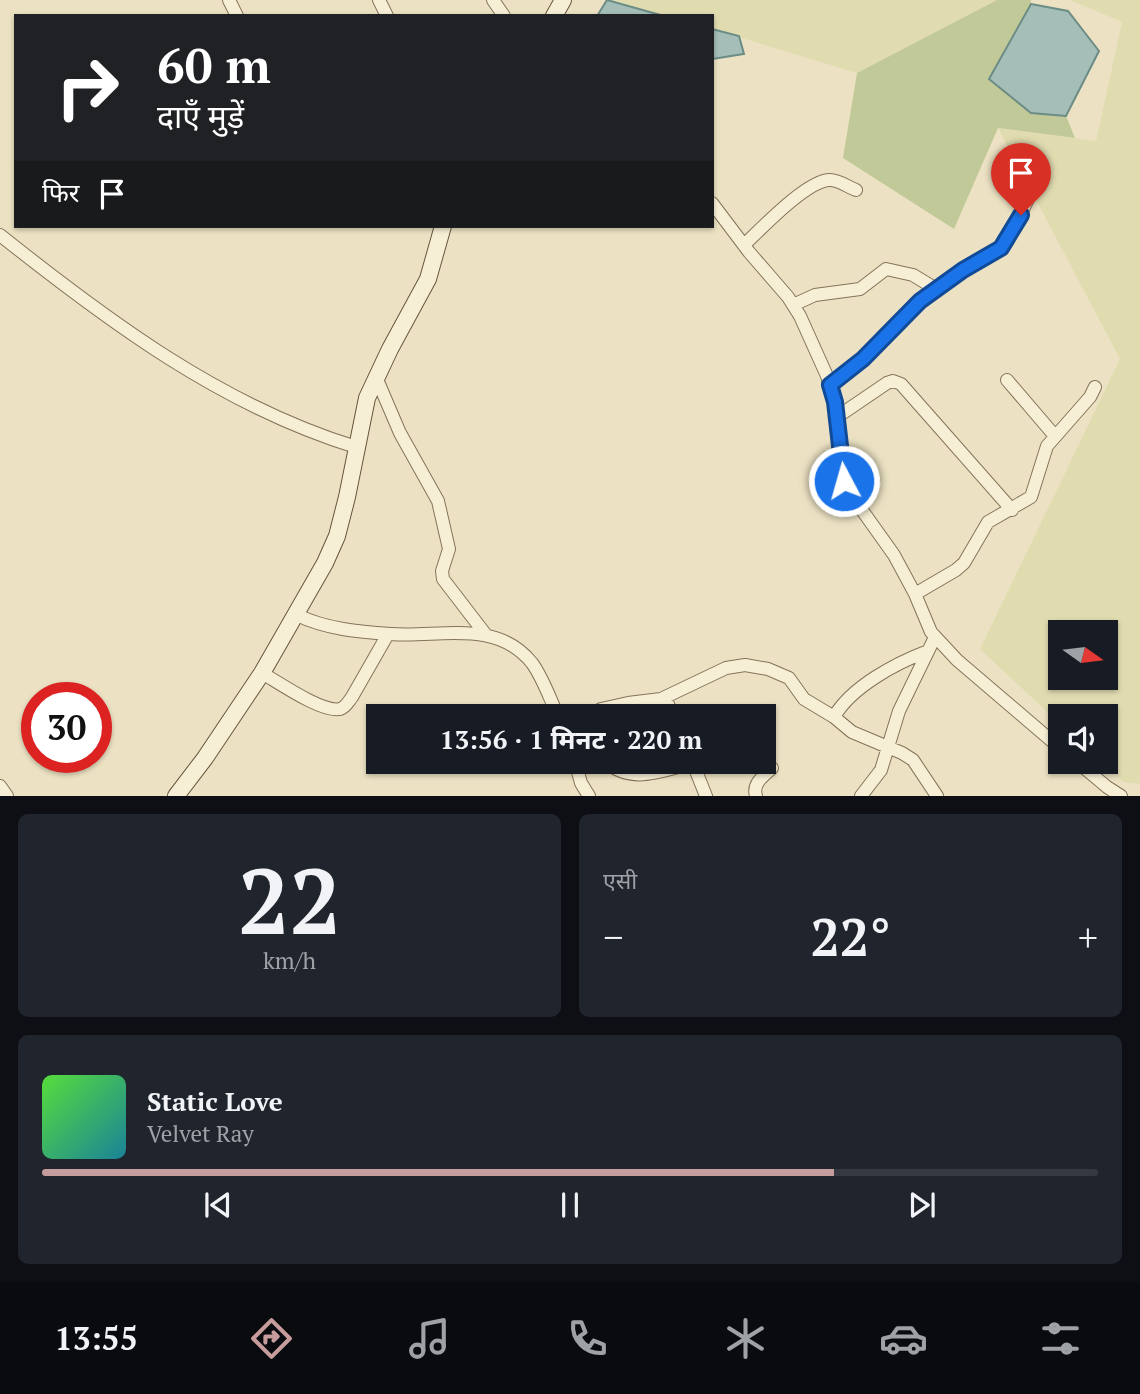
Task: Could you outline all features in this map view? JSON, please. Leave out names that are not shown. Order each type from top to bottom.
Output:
[{"type":"street","points":[[744,245],[798,196],[817,184],[831,180],[856,190]]},
{"type":"street","points":[[830,385],[863,359],[920,301],[1001,248],[1007,242],[1028,199]]},
{"type":"street","points":[[714,206],[793,305],[830,385],[847,489],[888,546],[935,637],[957,660],[1048,738]]},
{"type":"street","points":[[176,796],[262,673],[325,564],[337,536],[367,398],[428,279],[442,228]]},
{"type":"street","points":[[0,235],[88,304],[196,374],[254,407],[297,427],[356,447]]},
{"type":"street","points":[[793,305],[815,295],[860,289],[886,269],[913,275],[936,289]]},
{"type":"street","points":[[376,377],[400,433],[429,481],[438,502],[449,549],[442,571],[443,579],[486,635]]},
{"type":"street","points":[[1007,380],[1055,435]]},
{"type":"street","points":[[837,417],[887,383],[893,381],[901,384],[1012,510]]},
{"type":"street","points":[[915,594],[964,563],[988,522],[1031,498],[1044,453],[1055,435],[1090,397],[1095,387]]},
{"type":"street","points":[[297,615],[323,625],[388,634],[455,631],[486,635],[512,647],[531,663],[552,704]]},
{"type":"street","points":[[262,673],[323,706],[338,709],[345,706],[352,697],[388,634]]},
{"type":"street","points":[[861,796],[877,777],[904,699],[935,637]]},
{"type":"street","points":[[834,717],[845,700],[880,675],[928,651]]},
{"type":"street","points":[[624,704],[665,697],[726,668],[756,666],[789,678],[804,699],[834,717],[852,732],[913,760],[937,796]]},
{"type":"street","points":[[665,697],[668,704]]},
{"type":"street","points":[[580,774],[587,795]]},
{"type":"street","points":[[624,774],[650,774]]},
{"type":"street","points":[[697,774],[706,796]]},
{"type":"street","points":[[756,796],[754,789],[766,774]]},
{"type":"street","points":[[1092,774],[1121,796]]},
{"type":"street","points":[[0,786],[8,796]]},
{"type":"shaded area","points":[[607,0],[997,0],[857,73],[714,30],[714,14],[657,14]]},
{"type":"shaded area","points":[[1070,0],[1140,0],[1140,784],[1123,782],[1115,774],[1118,774],[1118,704],[1048,704],[1048,713],[980,649],[1120,359],[998,128],[1096,141],[1122,22]]},
{"type":"green space","points":[[997,0],[1031,0],[1031,4],[989,79],[1031,113],[1066,116],[1075,138],[998,128],[954,229],[843,158],[857,73]]},
{"type":"water","points":[[607,0],[657,14],[598,14]]},
{"type":"water","points":[[1031,4],[1068,11],[1099,51],[1066,116],[1031,113],[989,79]]},
{"type":"water","points":[[714,30],[739,36],[744,54],[714,59]]},
{"type":"route","points":[[844,481],[835,402],[830,385],[863,359],[920,301],[963,270],[1001,248],[1021,215]]}]
